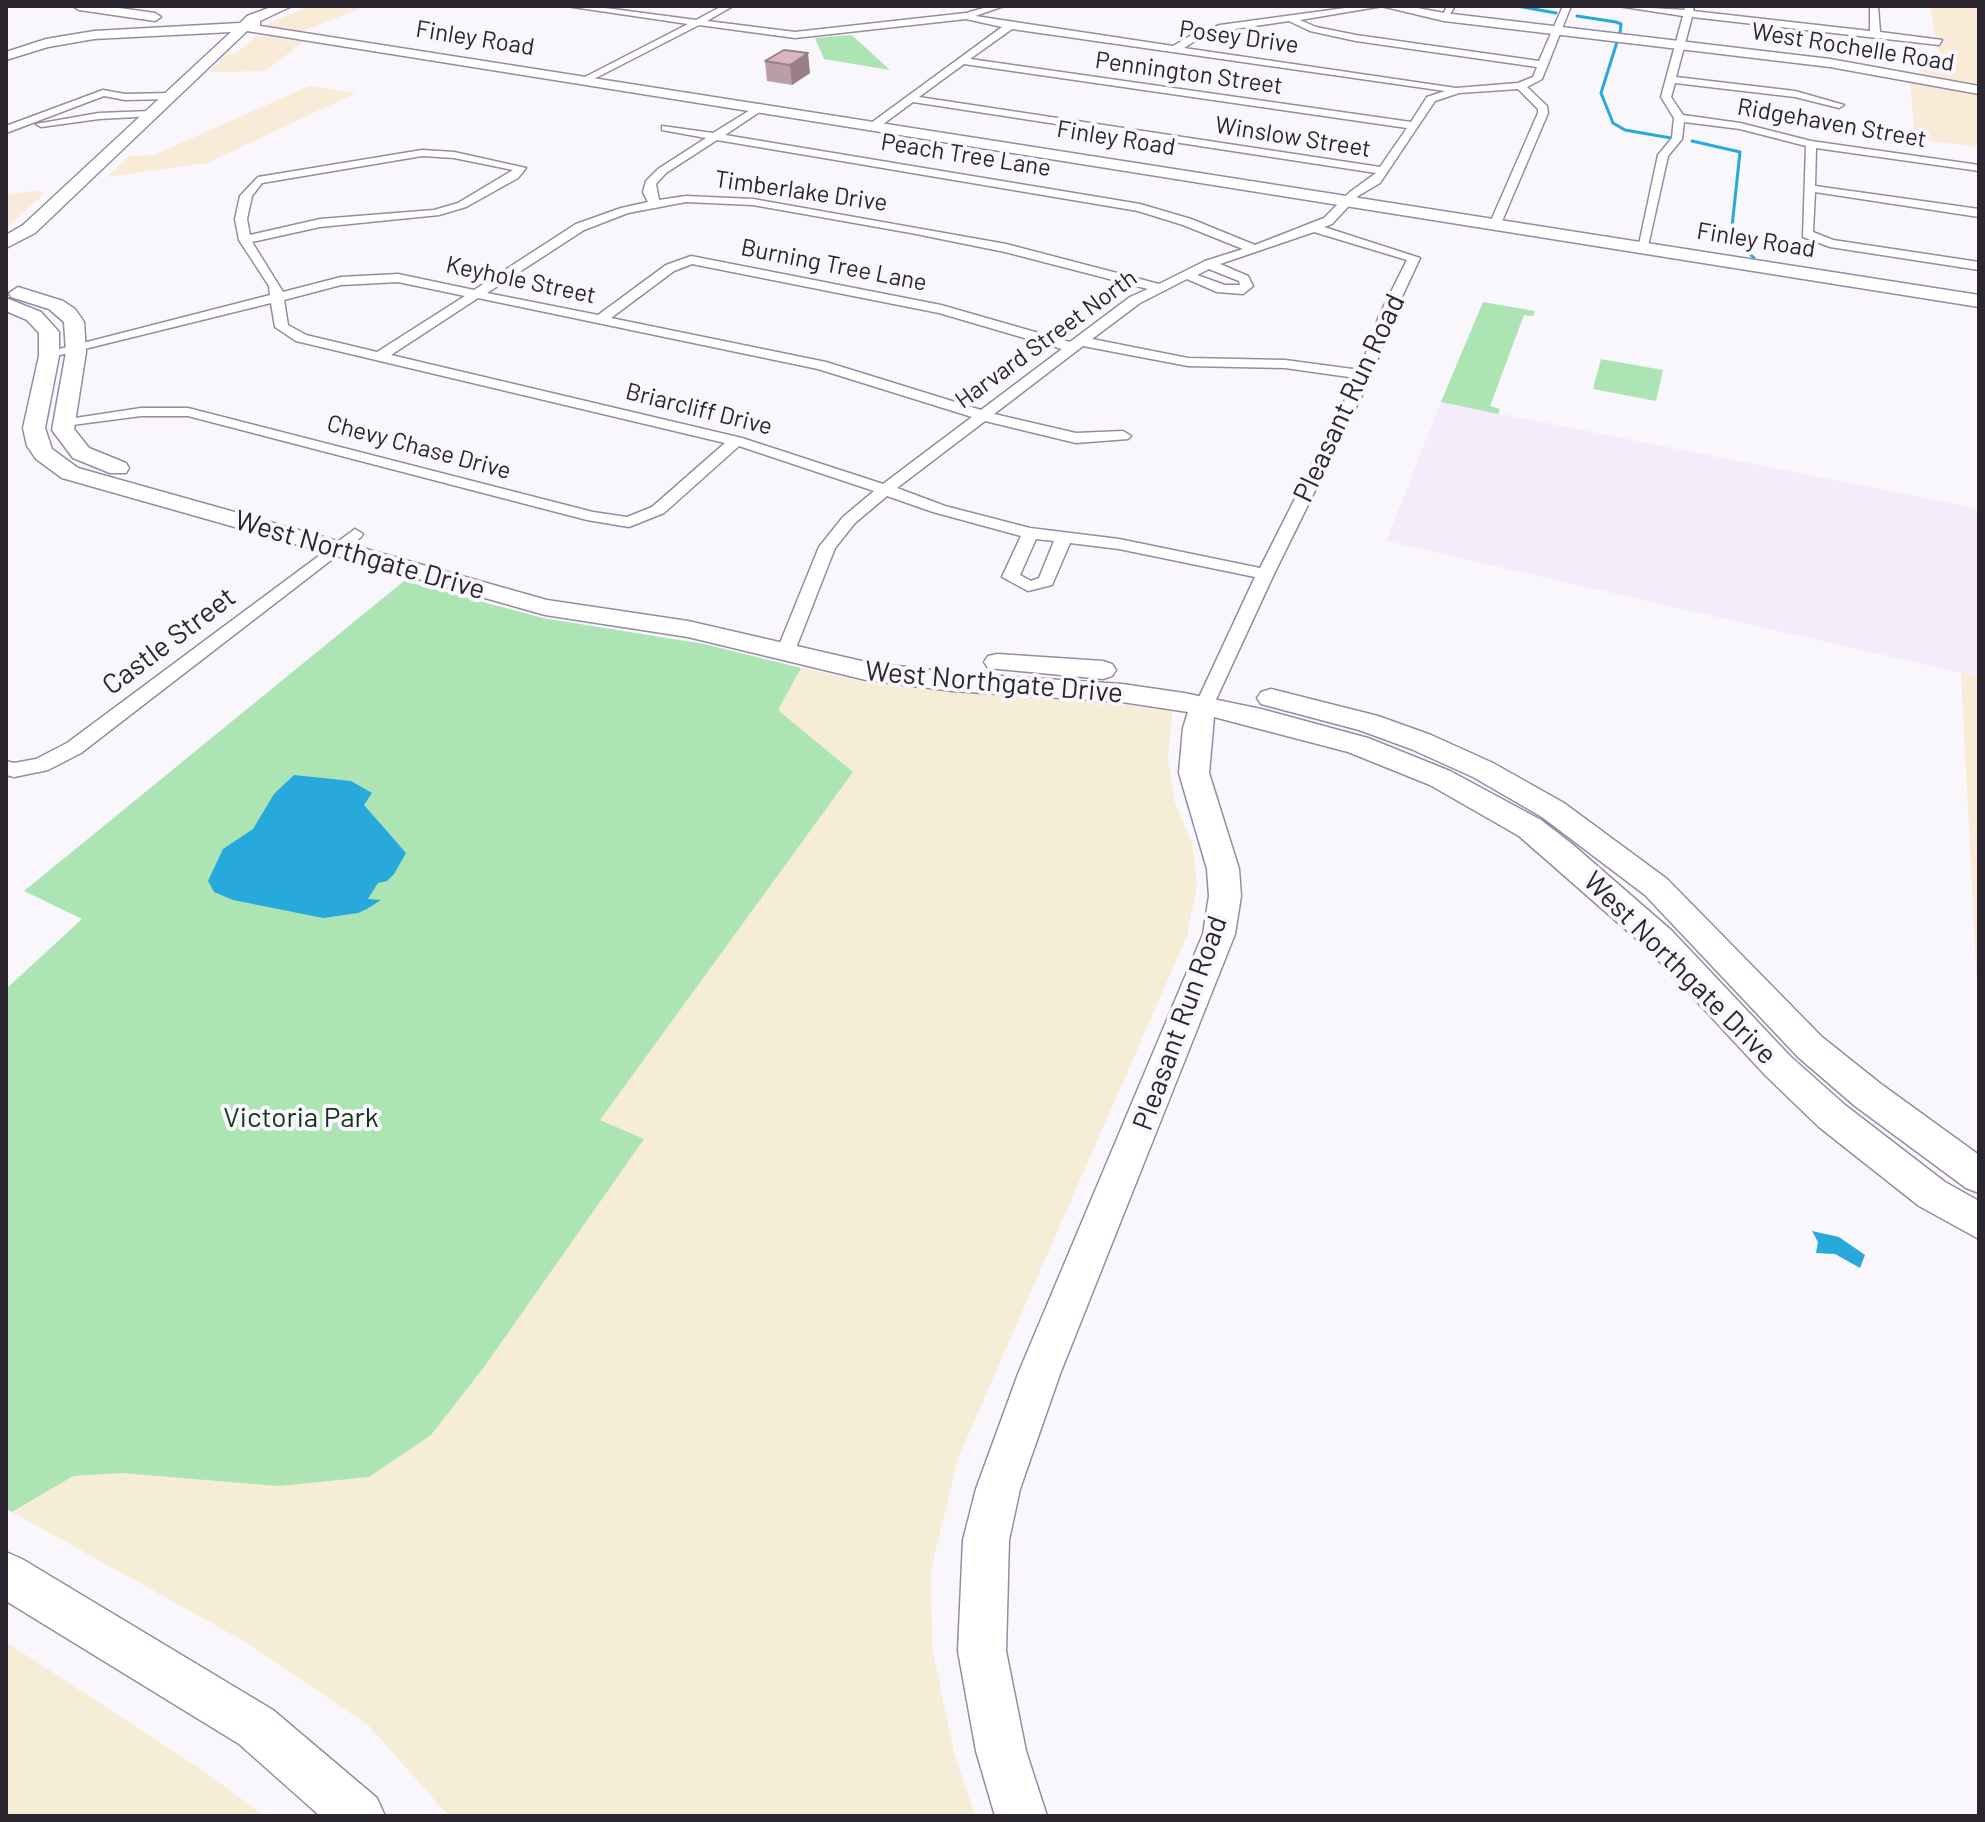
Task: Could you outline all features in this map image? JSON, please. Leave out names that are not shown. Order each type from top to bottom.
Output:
[{"type":"street","points":[[79,6],[171,24]]},
{"type":"street","points":[[6,243],[29,229],[252,19],[286,6]]},
{"type":"street","points":[[244,27],[300,6]]},
{"type":"street","points":[[570,6],[759,32],[809,35],[967,16],[1000,6]]},
{"type":"street","points":[[611,12],[623,6]]},
{"type":"street","points":[[586,80],[729,6]]},
{"type":"street","points":[[1177,48],[1198,35],[1220,28],[1379,6]]},
{"type":"street","name":"West Rochelle Road","points":[[1387,6],[1830,63],[1979,90]]},
{"type":"street","points":[[1496,223],[1543,113],[1543,108],[1520,86],[1537,79],[1567,6]]},
{"type":"street","points":[[1622,6],[1689,10],[1939,42]]},
{"type":"street","points":[[1873,6],[1875,34]]},
{"type":"street","points":[[1642,246],[1663,155],[1677,139],[1679,118],[1666,97],[1689,10]]},
{"type":"street","name":"Posey Drive","points":[[967,16],[977,21],[1010,26],[1458,90]]},
{"type":"street","points":[[1290,18],[1313,29],[1356,38],[1544,65]]},
{"type":"street","points":[[6,56],[62,40],[171,24]]},
{"type":"street","name":"Finley Road","points":[[171,24],[244,27],[1979,301]]},
{"type":"street","points":[[875,125],[1010,26]]},
{"type":"street","name":"Pennington Street","points":[[961,61],[1411,125]]},
{"type":"street","points":[[1670,79],[1811,97],[1839,105]]},
{"type":"street","name":"Harvard Street North","points":[[790,644],[827,547],[849,520],[1112,314],[1157,287],[1209,264],[1316,229],[1376,181],[1431,99],[1458,90],[1520,86]]},
{"type":"street","points":[[7,130],[103,93],[125,97],[170,96]]},
{"type":"street","name":"Winslow Street","points":[[912,99],[1384,171]]},
{"type":"street","points":[[654,203],[649,192],[650,183],[662,171],[760,107]]},
{"type":"street","points":[[7,130],[99,116],[151,114]]},
{"type":"street","name":"Ridgehaven Street","points":[[1679,118],[1740,126],[1811,144],[1979,168]]},
{"type":"street","name":"Peach Tree Lane","points":[[666,128],[1140,208],[1187,222],[1252,248]]},
{"type":"street","points":[[1811,144],[1807,234],[1830,243],[1979,266]]},
{"type":"street","points":[[422,153],[454,155],[520,168],[514,176],[462,205],[435,213],[320,223],[245,240],[241,219],[246,196],[261,178],[422,153]]},
{"type":"street","points":[[1808,188],[1979,213]]},
{"type":"street","name":"Timberlake Drive","points":[[379,357],[580,227],[607,215],[654,203],[708,198],[753,202],[1006,248],[1157,287]]},
{"type":"street","points":[[6,259],[29,237],[29,229]]},
{"type":"street","name":"Pleasant Run Road","points":[[1021,1816],[1001,1751],[982,1651],[986,1540],[998,1489],[1039,1374],[1219,934],[1225,896],[1223,869],[1194,773],[1197,728],[1208,696],[1265,574],[1365,375],[1386,316],[1414,258],[1316,229]]},
{"type":"street","name":"Briarcliff Drive","points":[[245,240],[275,286],[282,327],[290,334],[737,441],[809,462],[939,509],[1030,533],[1119,544],[1265,574]]},
{"type":"street","name":"Burning Tree Lane","points":[[601,319],[670,268],[691,260],[941,309],[1076,344],[1188,362],[1285,364],[1365,375]]},
{"type":"street","points":[[1185,274],[1222,289],[1238,291],[1247,286],[1244,279],[1209,264]]},
{"type":"street","name":"Keyhole Street","points":[[49,356],[76,352],[341,281],[384,277],[478,293],[821,365],[1019,427],[1076,438],[1123,436]]},
{"type":"street","points":[[6,290],[35,297],[68,313],[77,333],[62,424]]},
{"type":"street","name":"West Northgate Drive","points":[[6,304],[43,323],[49,332],[49,356],[34,428],[38,446],[52,461],[70,473],[124,480],[346,542],[542,586],[709,614],[866,671],[953,682],[1208,696],[1358,745],[1449,768],[1553,810],[1656,887],[1810,1047],[1914,1130],[1979,1176]]},
{"type":"street","name":"Chevy Chase Drive","points":[[62,424],[141,412],[188,412],[593,517],[629,522],[658,510],[707,464],[737,441]]},
{"type":"street","name":"West Northgate Drive","points":[[62,424],[65,436],[81,453],[124,480]]},
{"type":"street","points":[[1030,533],[1011,577],[1028,586],[1046,581],[1064,536]]},
{"type":"street","name":"Castle Street","points":[[6,768],[14,770],[41,765],[74,748],[346,542]]},
{"type":"street","name":"West Northgate Drive","points":[[1449,768],[1530,828],[1610,894],[1821,1106],[1932,1194],[1979,1221]]},
{"type":"street","points":[[1713,996],[1749,982]]},
{"type":"street","points":[[1885,1157],[1914,1130]]},
{"type":"street","points":[[6,1575],[162,1667],[256,1727],[359,1816]]},
{"type":"shaded area","points":[[309,6],[366,6],[301,32],[262,26]]},
{"type":"shaded area","points":[[1930,6],[1979,6],[1979,85],[1920,73],[1917,55],[1939,57]]},
{"type":"shaded area","points":[[257,36],[304,41],[266,71],[209,72],[227,54],[235,54]]},
{"type":"shaded area","points":[[1910,79],[1979,94],[1979,147],[1915,139]]},
{"type":"shaded area","points":[[309,86],[356,93],[207,163],[107,177],[130,156],[154,155]]},
{"type":"shaded area","points":[[38,190],[44,194],[6,228],[6,195]]},
{"type":"shaded area","points":[[1441,402],[1979,509],[1979,677],[1386,541]]},
{"type":"shaded area","points":[[801,668],[877,684],[1087,700],[1172,711],[1168,760],[1175,803],[1192,843],[1197,885],[1187,936],[958,1458],[931,1570],[932,1647],[954,1753],[975,1816],[449,1816],[368,1725],[244,1641],[12,1512],[72,1476],[122,1473],[643,1139],[599,1121],[853,772],[778,710]]},
{"type":"shaded area","points":[[1961,673],[1979,677],[1979,1024]]},
{"type":"shaded area","points":[[6,1642],[199,1768],[265,1816],[6,1816]]},
{"type":"green space","points":[[851,35],[890,70],[824,59],[815,38]]},
{"type":"green space","points":[[1483,302],[1535,311],[1533,316],[1524,315],[1490,406],[1500,409],[1498,414],[1441,402]]},
{"type":"green space","points":[[1601,359],[1663,370],[1656,401],[1593,389]]},
{"type":"green space","name":"Victoria Park","points":[[404,581],[543,618],[704,644],[801,668],[778,710],[853,772],[600,1120],[644,1139],[484,1367],[431,1435],[369,1477],[278,1486],[122,1473],[73,1476],[12,1512],[6,1509],[6,989],[82,919],[24,891]]},
{"type":"water","points":[[294,775],[351,781],[372,793],[364,805],[406,853],[394,874],[387,881],[378,883],[368,899],[381,900],[367,909],[323,918],[233,900],[214,892],[208,881],[223,849],[253,829],[274,794]]},
{"type":"water","points":[[1812,1231],[1839,1237],[1865,1255],[1860,1268],[1835,1254],[1816,1253],[1818,1242]]},
{"type":"building","points":[[784,50],[808,53],[790,65],[765,61]]},
{"type":"waterway","points":[[1517,6],[1556,13]]},
{"type":"waterway","points":[[1577,16],[1616,22],[1621,24],[1620,33]]},
{"type":"waterway","points":[[1617,42],[1601,93],[1613,123],[1625,130],[1671,138]]},
{"type":"waterway","points":[[1692,141],[1740,152],[1731,236],[1754,258]]}]
